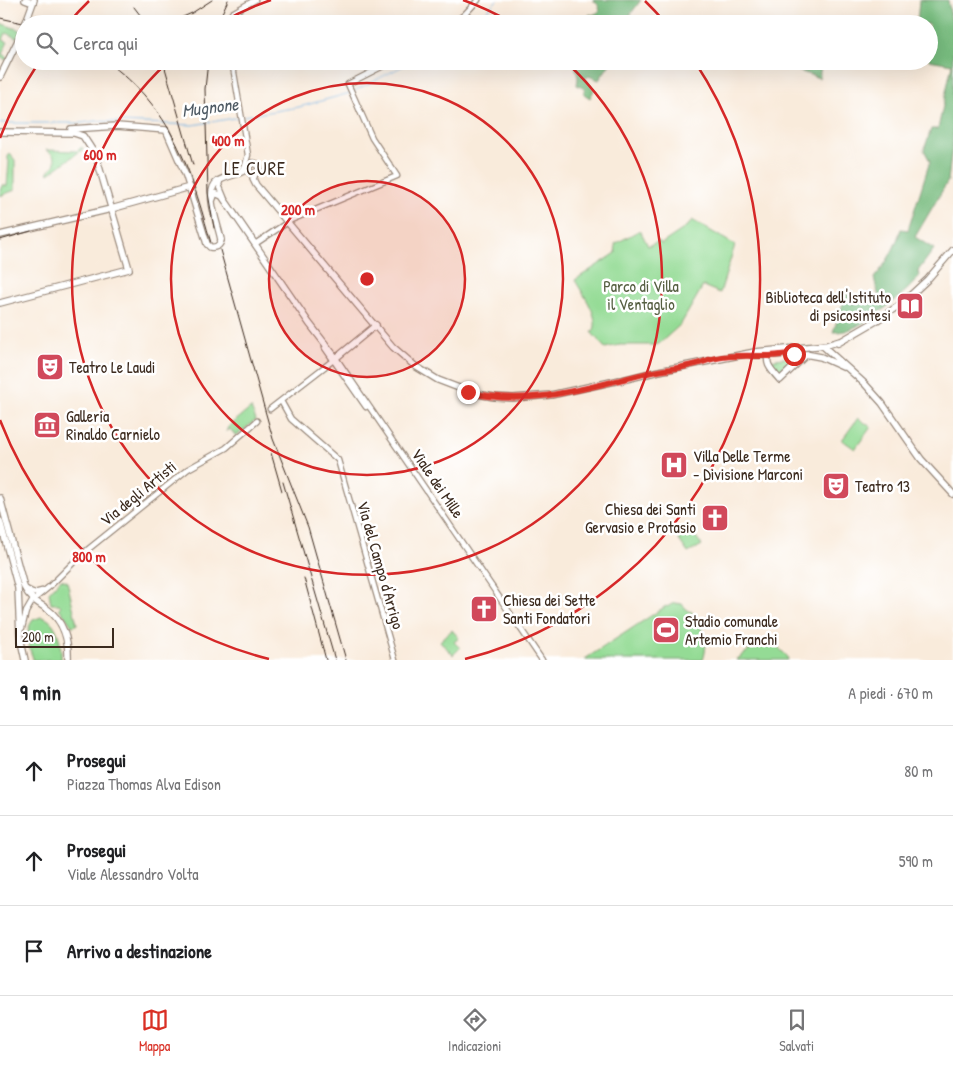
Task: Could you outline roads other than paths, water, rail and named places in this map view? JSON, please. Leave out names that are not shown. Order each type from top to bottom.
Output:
[{"type":"main road","points":[[25,0],[34,2],[29,15]]},
{"type":"main road","points":[[0,77],[15,45]]},
{"type":"main road","points":[[49,132],[124,126],[166,130],[182,164],[207,244],[211,247],[221,243],[212,200],[212,188],[221,180],[248,168],[252,163],[258,165],[259,170],[253,178],[254,182],[393,347],[415,366],[442,382],[472,393],[503,398],[528,398],[551,395],[695,361],[702,362],[772,350],[821,346],[840,341]]},
{"type":"main road","points":[[0,132],[79,134],[96,156],[129,269],[0,303]]},
{"type":"main road","points":[[248,168],[250,173],[255,174]]},
{"type":"main road","points":[[0,235],[190,187]]},
{"type":"main road","points":[[212,200],[214,194],[218,193],[227,203]]},
{"type":"main road","name":"Viale dei Mille","points":[[227,203],[335,359]]},
{"type":"main road","points":[[821,357],[840,341],[888,313],[923,285],[953,250]]},
{"type":"main road","points":[[335,359],[376,325]]},
{"type":"main road","points":[[821,346],[826,347],[827,352],[865,384],[886,408],[922,459],[953,494]]},
{"type":"main road","points":[[772,350],[767,356],[768,365],[780,380],[807,354]]},
{"type":"main road","points":[[754,354],[767,356],[807,354],[821,357],[849,370]]},
{"type":"main road","points":[[0,498],[25,588],[33,600],[54,614],[62,625],[67,640],[68,660]]},
{"type":"main road","points":[[0,520],[19,593],[20,637],[25,660]]},
{"type":"street","points":[[231,15],[255,0]]},
{"type":"street","points":[[464,15],[478,0]]},
{"type":"street","points":[[234,70],[248,155],[244,167],[238,172]]},
{"type":"street","points":[[255,244],[287,222],[397,176],[372,138],[348,85],[376,70]]},
{"type":"street","points":[[221,180],[219,184],[227,203]]},
{"type":"street","points":[[270,409],[335,359]]},
{"type":"street","name":"Viale dei Mille","points":[[335,359],[541,660]]},
{"type":"street","name":"Via del Campo d'Arrigo","points":[[281,401],[291,419],[337,462],[344,477],[395,660]]},
{"type":"street","name":"Via degli Artisti","points":[[33,600],[46,590],[81,555],[188,469],[221,451],[257,421]]},
{"type":"street","points":[[25,588],[34,593],[46,590]]},
{"type":"street","points":[[20,637],[25,615],[33,600]]},
{"type":"waterway","name":"Mugnone","points":[[483,15],[497,0]]},
{"type":"waterway","name":"Mugnone","points":[[354,91],[395,70]]},
{"type":"waterway","name":"Mugnone","points":[[244,116],[299,107],[350,93]]},
{"type":"waterway","name":"Mugnone","points":[[0,123],[82,123],[95,121],[193,125],[240,117]]},
{"type":"tram line","points":[[0,240],[31,231]]},
{"type":"railway","points":[[187,15],[212,0]]},
{"type":"railway","points":[[221,15],[228,0]]},
{"type":"railway","points":[[134,7],[140,15]]},
{"type":"railway","points":[[0,18],[15,21]]},
{"type":"railway","points":[[117,70],[148,99],[176,142],[195,190],[211,243]]},
{"type":"railway","points":[[166,70],[193,165]]},
{"type":"railway","points":[[207,70],[205,89],[208,193],[214,228]]},
{"type":"railway","points":[[220,250],[273,439],[308,527],[346,660]]},
{"type":"railway","points":[[271,453],[282,491]]},
{"type":"railway","points":[[283,482],[335,660]]},
{"type":"railway","points":[[304,578],[326,660]]},
{"type":"place","name":"Biblioteca dell'Istituto di psicosintesi","points":[[910,306]]},
{"type":"place","name":"Teatro Le Laudi","points":[[50,367]]},
{"type":"place","name":"Galleria Rinaldo Carnielo","points":[[47,425]]},
{"type":"place","name":"Villa Delle Terme - Divisione Marconi","points":[[674,465]]},
{"type":"place","name":"Teatro 13","points":[[836,486]]},
{"type":"place","name":"Chiesa dei Santi Gervasio e Protasio","points":[[715,518]]},
{"type":"place","name":"Chiesa dei Sette Santi Fondatori","points":[[484,609]]},
{"type":"place","name":"Stadio comunale Artemio Franchi","points":[[666,630]]},
{"type":"district","name":"LE CURE","points":[[255,168]]},
{"type":"park label","name":"Parco di Villa il Ventaglio","points":[[641,295]]}]
